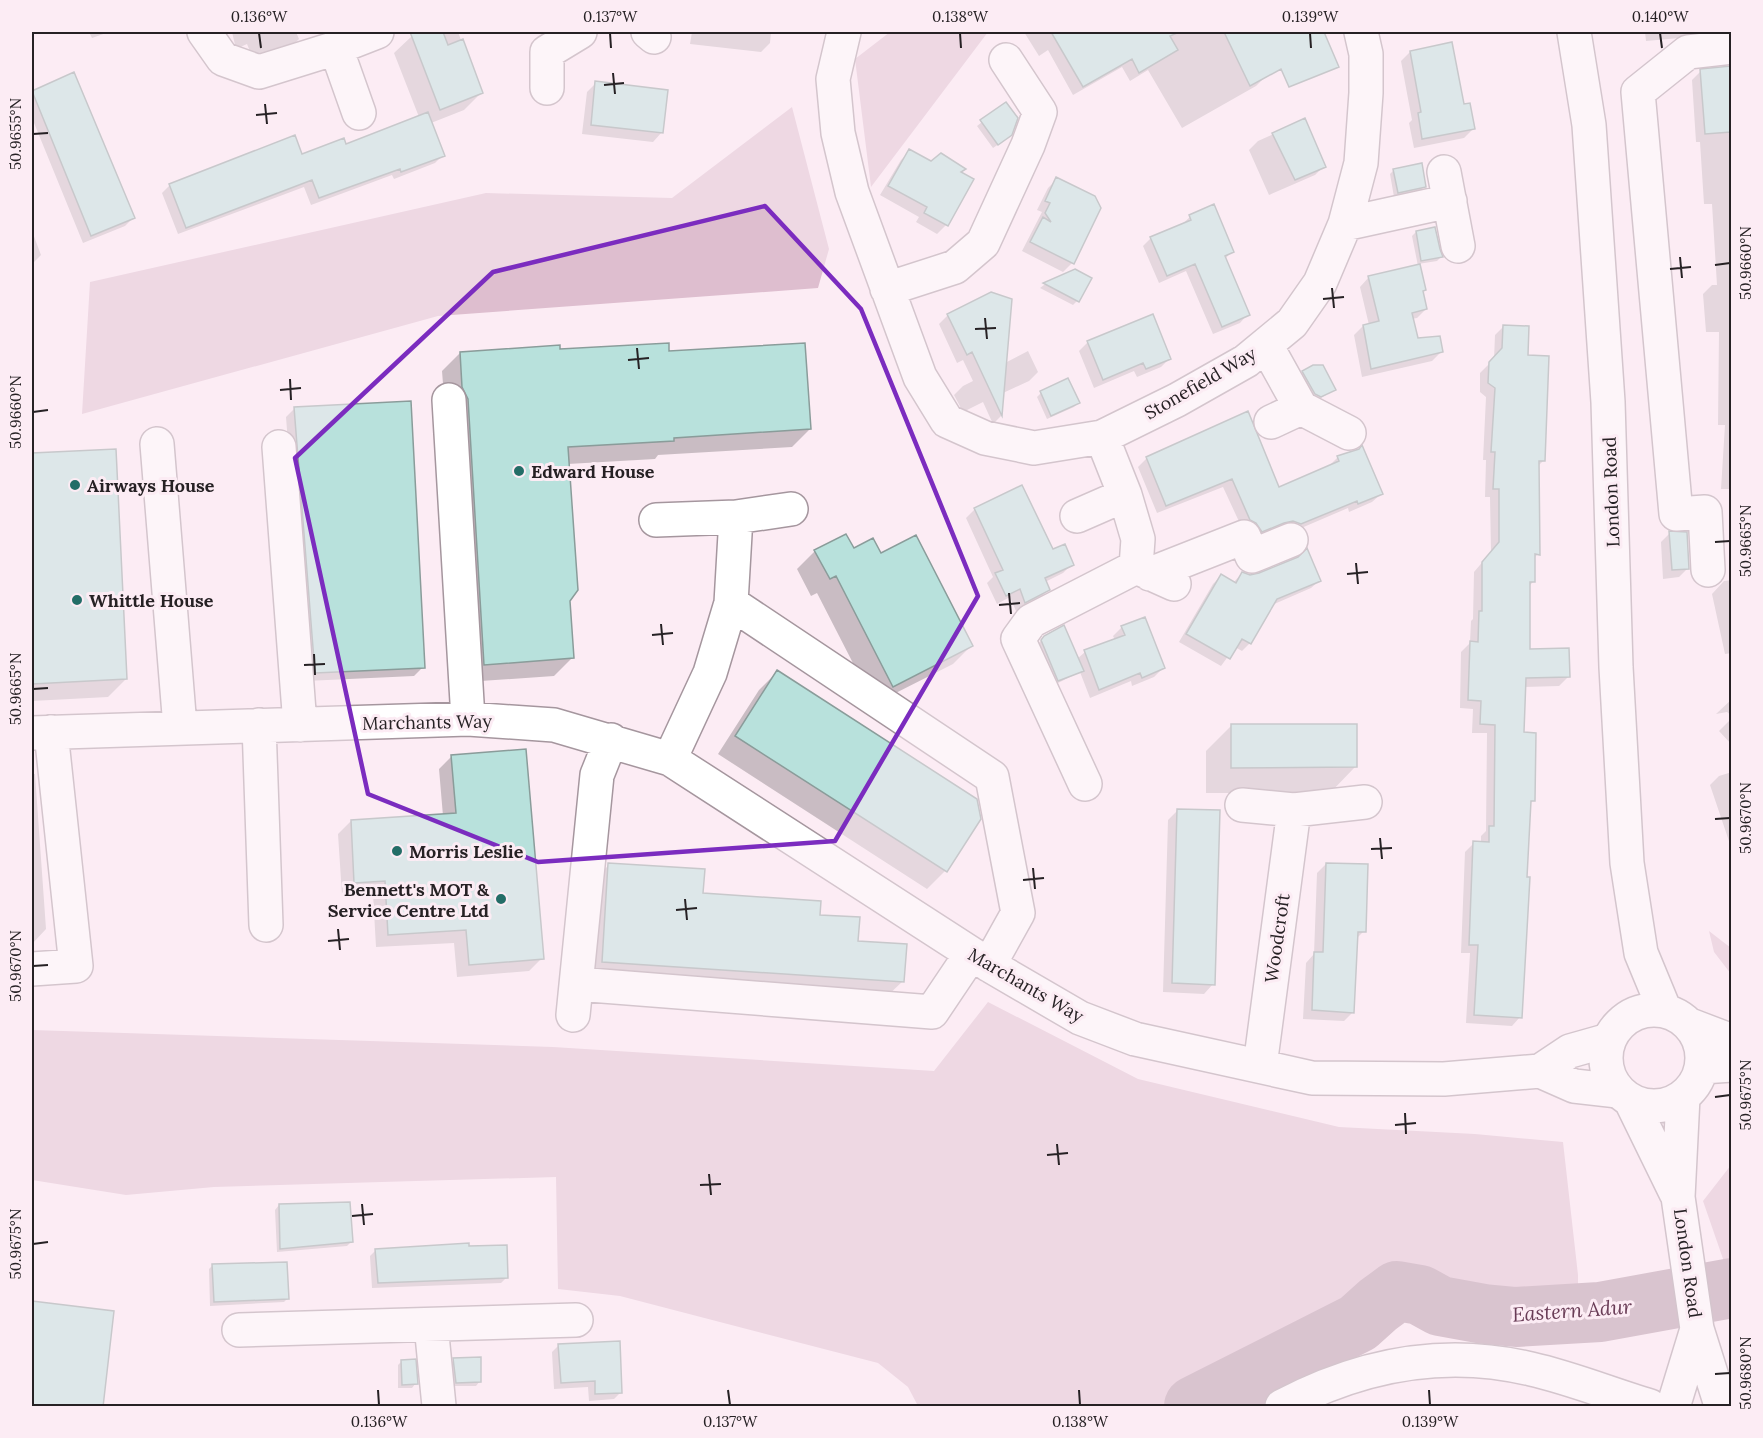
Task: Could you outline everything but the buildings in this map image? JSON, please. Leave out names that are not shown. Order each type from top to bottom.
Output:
[{"type":"street","points":[[204,32],[223,59],[258,72],[336,48],[377,32]]},
{"type":"street","points":[[547,88],[547,52],[580,32]]},
{"type":"street","name":"Stonefield Way","points":[[844,32],[833,79],[838,133],[852,192],[920,378],[947,420],[985,438],[1034,448],[1102,437],[1177,400],[1246,361],[1292,323],[1320,283],[1345,224],[1361,162],[1366,64],[1361,32]]},
{"type":"street","name":"London Road","points":[[1574,32],[1589,125],[1608,402],[1616,666],[1627,851],[1641,953],[1677,1018]]},
{"type":"street","points":[[1708,570],[1705,512],[1676,514],[1638,92],[1688,52],[1731,47]]},
{"type":"street","points":[[336,48],[359,112]]},
{"type":"street","points":[[887,289],[955,267],[983,243],[1028,145],[1040,112],[1006,60]]},
{"type":"street","points":[[1345,224],[1447,187],[1458,246]]},
{"type":"street","points":[[1266,345],[1301,408],[1349,433]]},
{"type":"street","points":[[449,400],[468,719]]},
{"type":"street","points":[[1271,422],[1301,408]]},
{"type":"street","points":[[1102,437],[1125,495],[1138,539],[1154,575]]},
{"type":"street","points":[[157,444],[180,727]]},
{"type":"street","points":[[279,447],[300,725]]},
{"type":"street","points":[[1077,516],[1125,495]]},
{"type":"street","points":[[656,520],[736,517],[791,509]]},
{"type":"street","points":[[670,759],[710,673],[730,603],[736,517]]},
{"type":"street","points":[[1085,784],[1018,639],[1031,621],[1154,575],[1244,537],[1252,556],[1291,540]]},
{"type":"street","points":[[611,740],[597,775],[574,1000],[932,1012],[980,960],[1018,913],[992,777],[730,603]]},
{"type":"street","name":"Marchants Way","points":[[41,732],[468,719],[554,724],[670,759],[980,960],[1080,1018],[1124,1035],[1312,1078],[1444,1079],[1540,1071],[1574,1086],[1625,1096]]},
{"type":"street","points":[[259,725],[266,925]]},
{"type":"street","points":[[32,969],[76,966],[41,732]]},
{"type":"street","points":[[1242,805],[1294,810],[1365,802]]},
{"type":"street","name":"Woodcroft","points":[[1260,1066],[1294,810]]},
{"type":"street","name":"London Road","points":[[1616,1030],[1641,953]]},
{"type":"street","points":[[1677,1018],[1698,1037],[1702,1052],[1717,1066],[1695,1083],[1683,1097],[1666,1105],[1648,1106],[1625,1096],[1609,1075],[1605,1057],[1616,1030],[1637,1012],[1651,1009],[1677,1018],[1731,1041]]},
{"type":"street","name":"Marchants Way","points":[[1540,1071],[1570,1051],[1616,1030]]},
{"type":"street","name":"London Road","points":[[1625,1096],[1678,1197]]},
{"type":"street","name":"London Road","points":[[1683,1097],[1678,1197],[1697,1329],[1723,1404]]},
{"type":"street","points":[[239,1330],[576,1320]]},
{"type":"street","points":[[431,1325],[439,1407]]},
{"type":"street","name":"London Road","points":[[1665,1406],[1697,1329]]},
{"type":"street","points":[[1282,1407],[1318,1389],[1370,1370],[1458,1360],[1529,1368],[1610,1399],[1665,1406],[1689,1398],[1705,1397],[1723,1404]]},
{"type":"highlighted area","points":[[765,206],[861,309],[978,596],[835,841],[538,862],[368,794],[295,458],[493,272]]},
{"type":"shaded area","points":[[890,32],[988,32],[871,187],[855,59]]},
{"type":"shaded area","points":[[792,107],[829,249],[818,288],[438,316],[82,414],[90,282],[486,193],[672,198]]},
{"type":"shaded area","points":[[1709,931],[1731,948],[1731,974],[1714,952]]},
{"type":"shaded area","points":[[988,1002],[1138,1079],[1339,1127],[1475,1134],[1563,1142],[1578,1275],[1578,1313],[1401,1284],[1324,1344],[1200,1406],[918,1406],[908,1387],[878,1363],[620,1296],[558,1289],[556,1177],[214,1187],[126,1195],[32,1180],[32,1030],[553,1047],[934,1071]]},
{"type":"shaded area","points":[[1731,1165],[1731,1282],[1703,1201]]},
{"type":"waterway","name":"Eastern Adur","points":[[1194,1406],[1358,1323],[1397,1291],[1420,1295],[1440,1306],[1516,1317],[1600,1312],[1732,1288]]},
{"type":"place","name":"Edward House","points":[[519,471]]},
{"type":"place","name":"Airways House","points":[[75,485]]},
{"type":"place","name":"Whittle House","points":[[77,600]]},
{"type":"place","name":"Morris Leslie","points":[[397,851]]},
{"type":"place","name":"Bennett's MOT & Service Centre Ltd","points":[[501,899]]}]
